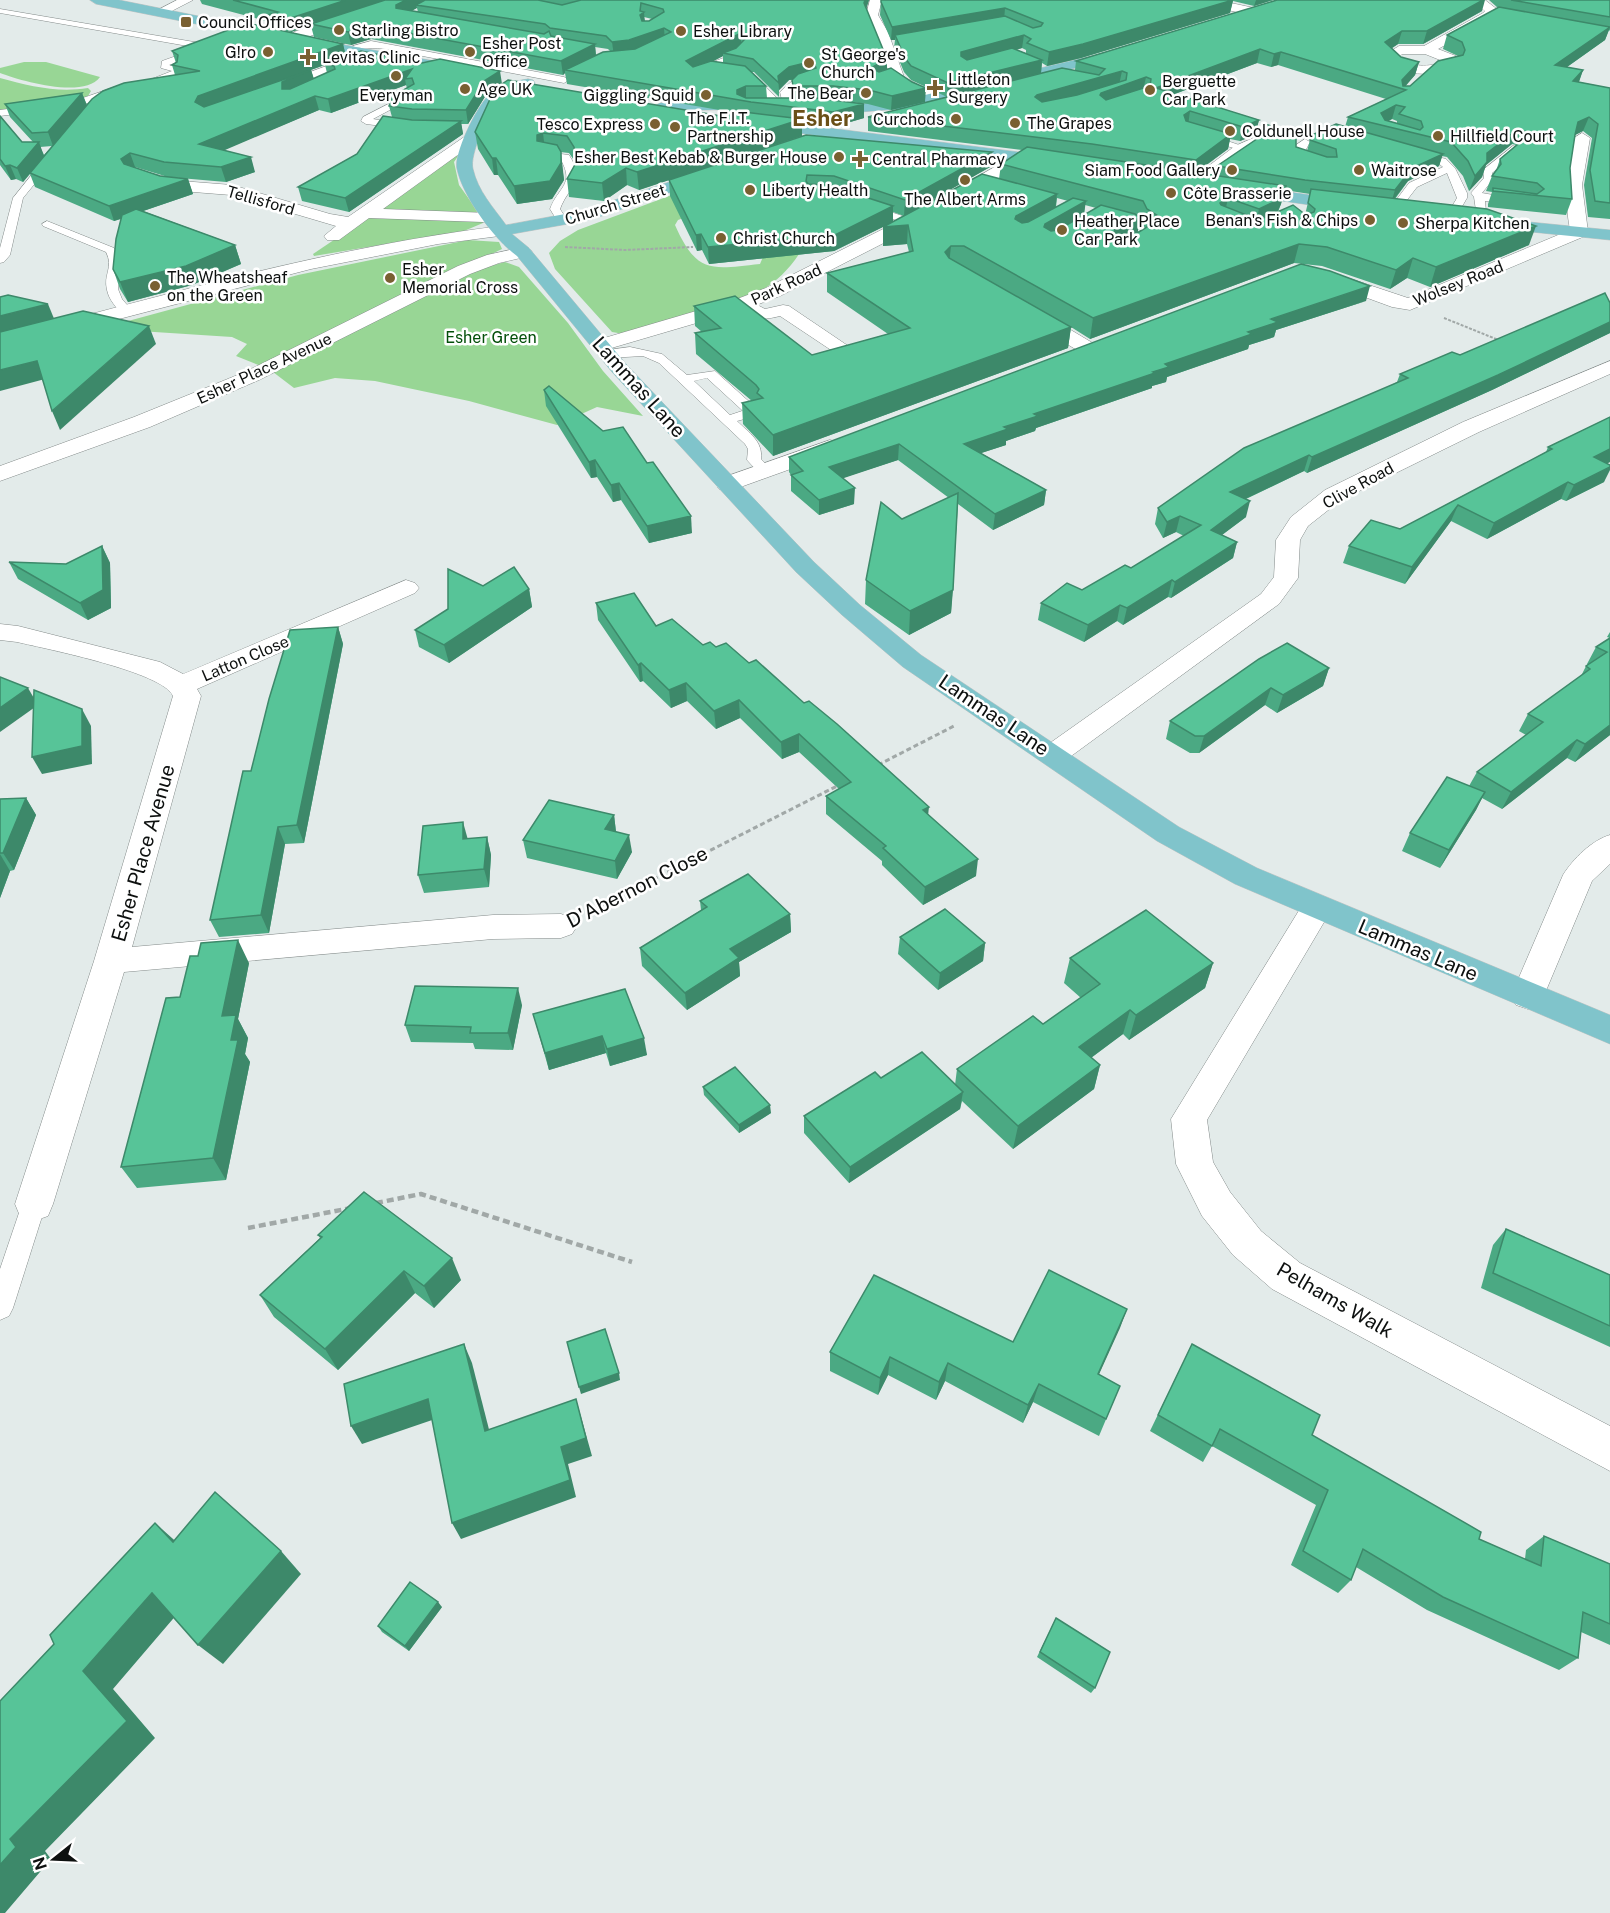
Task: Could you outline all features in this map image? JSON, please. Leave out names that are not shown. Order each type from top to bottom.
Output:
[{"type":"main road","points":[[96,0],[293,37],[361,53],[403,58],[489,76],[529,88]]},
{"type":"main road","points":[[1224,21],[1260,10]]},
{"type":"main road","points":[[799,145],[831,134],[1060,74],[1131,50]]},
{"type":"main road","points":[[899,117],[854,107],[890,108],[930,97],[1060,74]]},
{"type":"main road","points":[[489,76],[499,94]]},
{"type":"main road","points":[[501,231],[467,179],[464,167],[465,157],[472,132],[499,94],[514,85],[529,88],[568,86]]},
{"type":"main road","points":[[805,105],[655,111],[1021,158],[1072,160],[991,138]]},
{"type":"main road","name":"Church Street","points":[[501,231],[562,220],[625,204],[723,170]]},
{"type":"main road","points":[[1188,182],[1219,187],[1294,206],[1414,214]]},
{"type":"main road","points":[[491,216],[529,220],[562,220]]},
{"type":"main road","points":[[1441,217],[1610,235]]},
{"type":"main road","points":[[523,252],[528,241],[534,236],[562,220]]},
{"type":"main road","name":"Lammas Lane","points":[[501,231],[509,242],[523,252],[604,350],[805,567],[851,610],[912,661],[1168,834],[1246,876],[1610,1030]]},
{"type":"street","points":[[162,11],[187,0]]},
{"type":"street","points":[[293,37],[406,0]]},
{"type":"street","points":[[876,0],[872,15],[889,44],[892,76],[947,104]]},
{"type":"street","points":[[1199,0],[1260,10]]},
{"type":"street","points":[[1427,50],[1451,59],[1452,64],[1424,74],[1396,63],[1390,56],[1398,50],[1427,50],[1495,15],[1492,10],[1476,0]]},
{"type":"street","points":[[259,96],[309,77],[361,53]]},
{"type":"street","points":[[299,267],[308,253],[472,132]]},
{"type":"street","points":[[1579,232],[1573,203],[1573,170],[1582,138]]},
{"type":"street","points":[[1188,182],[1226,159],[1249,150]]},
{"type":"street","name":"Park Road","points":[[604,350],[773,292],[911,222],[1012,166],[1021,158]]},
{"type":"street","name":"Tellisford","points":[[136,174],[166,184],[232,190],[328,219],[358,218]]},
{"type":"street","points":[[980,184],[1000,190]]},
{"type":"street","points":[[358,218],[491,216]]},
{"type":"street","points":[[0,345],[299,267],[377,250],[501,231]]},
{"type":"street","name":"Wolsey Road","points":[[1310,271],[1400,303],[1410,304],[1579,232]]},
{"type":"street","name":"Esher Place Avenue","points":[[0,474],[142,422],[252,376],[472,267],[523,252]]},
{"type":"street","points":[[744,303],[762,315],[783,310],[853,356]]},
{"type":"street","points":[[1017,307],[1089,349]]},
{"type":"street","points":[[1067,357],[1111,340]]},
{"type":"street","name":"Clive Road","points":[[1053,755],[1270,599],[1286,578],[1288,540],[1299,522],[1333,495],[1471,427],[1610,367]]},
{"type":"street","points":[[727,483],[847,441]]},
{"type":"street","name":"Latton Close","points":[[182,685],[406,588]]},
{"type":"street","points":[[0,632],[18,634],[151,668],[182,685]]},
{"type":"street","name":"Esher Place Avenue","points":[[34,1204],[111,961],[185,711],[187,696],[182,685]]},
{"type":"street","points":[[1528,996],[1579,875],[1610,846]]},
{"type":"street","name":"Pelhams Walk","points":[[1317,907],[1189,1119],[1195,1164],[1216,1204],[1247,1243],[1286,1276],[1610,1449]]},
{"type":"street","name":"D'Abernon Close","points":[[111,961],[493,927],[561,926]]},
{"type":"lane","points":[[0,11],[208,48],[164,66],[177,70],[176,73],[104,101],[92,109]]},
{"type":"lane","points":[[361,53],[371,44],[386,46],[568,86],[578,74]]},
{"type":"lane","points":[[740,51],[733,54],[733,57],[710,66],[706,70],[749,76],[783,105]]},
{"type":"lane","points":[[361,53],[425,71],[449,68]]},
{"type":"lane","points":[[1029,64],[1060,74]]},
{"type":"lane","points":[[2,118],[79,103],[171,68]]},
{"type":"lane","points":[[309,77],[331,82]]},
{"type":"lane","points":[[783,105],[788,88],[809,81]]},
{"type":"lane","points":[[411,96],[366,119],[366,122],[415,128]]},
{"type":"lane","points":[[1187,132],[1249,150]]},
{"type":"lane","points":[[1305,142],[1300,147],[1297,156],[1328,166]]},
{"type":"lane","points":[[1418,155],[1430,147]]},
{"type":"lane","points":[[1482,222],[1479,197],[1476,193],[1489,178],[1487,172],[1517,148]]},
{"type":"lane","points":[[862,149],[993,162],[1021,158]]},
{"type":"lane","points":[[0,216],[18,198],[56,151],[44,152]]},
{"type":"lane","points":[[1404,151],[1442,161],[1450,168],[1462,193],[1462,198],[1441,217]]},
{"type":"lane","points":[[545,155],[565,157],[574,172],[575,177],[557,202],[555,209],[562,220]]},
{"type":"lane","points":[[1381,210],[1413,185],[1450,168]]},
{"type":"lane","points":[[1479,197],[1531,204]]},
{"type":"lane","points":[[0,260],[4,255],[18,198]]},
{"type":"lane","points":[[859,205],[911,222]]},
{"type":"lane","points":[[47,224],[110,250],[116,261],[111,290],[116,301],[127,312]]},
{"type":"lane","points":[[604,350],[639,350],[651,352],[664,360],[751,442],[755,449],[754,460],[764,471]]},
{"type":"lane","points":[[685,379],[710,374],[750,410],[747,414],[728,420]]},
{"type":"lane","points":[[0,1308],[34,1204]]},
{"type":"path","points":[[565,247],[625,250],[693,247]]},
{"type":"path","points":[[1410,304],[1505,343]]},
{"type":"path","points":[[870,769],[987,710]]},
{"type":"path","name":"D'Abernon Close","points":[[561,926],[849,780]]},
{"type":"path","points":[[364,1205],[421,1194],[632,1262]]},
{"type":"path","points":[[248,1228],[352,1207]]},
{"type":"green space","points":[[24,62],[46,62],[100,77],[81,87],[67,88],[37,84],[0,73],[0,68]]},
{"type":"green space","points":[[0,78],[44,88],[65,90],[88,88],[91,91],[88,96],[73,102],[0,111]]},
{"type":"green space","points":[[463,149],[454,162],[459,185],[479,213],[380,209]]},
{"type":"green space","points":[[693,187],[686,217],[678,220],[675,225],[691,253],[699,261],[718,267],[743,266],[760,264],[765,252],[801,251],[778,279],[747,298],[624,334],[612,332],[555,269],[549,253],[560,241],[578,230]]},
{"type":"green space","points":[[365,219],[482,220],[483,223],[464,231],[314,256],[313,254]]},
{"type":"green space","name":"Esher Green","points":[[468,240],[499,242],[502,249],[261,366],[236,356],[247,344],[232,337],[108,329],[117,324],[298,275]]},
{"type":"green space","name":"Esher Green","points":[[505,262],[519,267],[568,323],[603,371],[643,416],[597,407],[557,425],[469,401],[375,381],[335,378],[294,388],[273,372],[471,271]]},
{"type":"building","points":[[233,0],[346,0],[288,19],[268,15],[278,12]]},
{"type":"building","points":[[385,0],[406,0],[396,5],[396,8],[544,34],[549,31],[551,36],[595,44],[561,61],[369,26],[348,32],[311,24]]},
{"type":"building","points":[[425,0],[538,0],[562,5],[581,0],[865,0],[864,3],[887,59],[871,68],[879,72],[891,68],[926,88],[892,96],[869,90],[833,86],[793,86],[792,80],[798,74],[816,68],[809,62],[789,67],[778,76],[779,83],[753,59],[723,53],[736,48],[745,39],[741,33],[686,61],[693,67],[711,61],[745,66],[766,86],[746,86],[737,90],[737,94],[746,98],[816,98],[864,104],[833,112],[751,102],[565,70],[603,52],[635,49],[671,32],[664,28],[629,40],[612,42],[606,36],[550,28],[545,24],[416,5]],"holes":[[[641,3],[663,9],[664,12],[649,21],[642,21],[640,15],[644,12],[640,11]]]},
{"type":"building","points":[[881,0],[1233,0],[1049,52],[1027,43],[1031,39],[1024,35],[961,52],[961,56],[967,60],[1012,48],[1042,60],[948,83],[911,66],[895,35],[1005,16],[1033,28],[1043,23],[1005,8],[892,27]]},
{"type":"building","points":[[1277,0],[1483,0],[1427,31],[1402,31],[1385,42],[1401,57],[1419,62],[1402,80],[1403,86],[1410,86],[1438,61],[1463,55],[1465,50],[1462,42],[1447,35],[1499,7],[1610,27],[1555,65],[1583,70],[1573,81],[1610,88],[1610,203],[1595,201],[1590,170],[1598,124],[1589,117],[1578,122],[1575,135],[1570,168],[1572,199],[1493,191],[1493,188],[1537,194],[1544,189],[1537,183],[1492,176],[1501,164],[1500,159],[1529,135],[1529,132],[1517,130],[1487,153],[1487,162],[1475,176],[1468,161],[1451,142],[1348,117],[1406,90],[1281,52],[1274,54],[1260,49],[1156,88],[1259,120],[1243,127],[1190,111],[1184,115],[1186,121],[1231,134],[1196,160],[1092,144],[868,117],[1062,68],[1099,75],[1105,69],[1076,61]],"holes":[[[1122,71],[1127,73],[1126,80],[1077,95],[1042,102],[1035,97]],[[1146,77],[1151,79],[1150,86],[1106,100],[1100,95]],[[1396,105],[1405,107],[1399,114],[1421,121],[1423,127],[1420,130],[1385,120],[1381,113]]]},
{"type":"building","points":[[1511,0],[1610,0],[1610,17]]},
{"type":"building","points":[[247,23],[343,44],[198,96],[195,102],[204,107],[311,70],[282,82],[282,89],[290,89],[335,69],[334,66],[325,64],[361,51],[422,63],[440,59],[500,71],[484,81],[466,110],[412,109],[389,106],[393,96],[414,84],[412,78],[405,79],[412,69],[328,99],[315,96],[199,144],[251,157],[221,167],[164,162],[130,153],[121,159],[124,164],[160,176],[188,179],[109,206],[30,173],[92,99],[103,91],[124,83],[200,71],[172,65],[177,62],[178,55],[172,51]]},
{"type":"building","points":[[508,80],[721,116],[744,112],[802,119],[637,172],[626,168],[602,183],[567,179],[577,161],[574,147],[567,136],[543,133],[537,135],[537,141],[557,145],[561,152],[561,163],[550,181],[514,186],[496,158],[492,158],[475,132],[490,99],[499,86]]},
{"type":"building","points":[[82,93],[48,132],[32,133],[5,104]]},
{"type":"building","points":[[0,116],[22,142],[39,142],[17,168],[10,165],[5,166],[0,159]]},
{"type":"building","points":[[383,116],[412,120],[461,121],[345,198],[298,187],[357,154]]},
{"type":"building","points":[[1336,124],[1443,154],[1412,168],[1395,190],[1305,180],[1217,166],[1270,130],[1268,125],[1296,134],[1296,147],[1327,157],[1337,157],[1336,149],[1310,140],[1312,135]]},
{"type":"building","points":[[806,135],[992,152],[905,200],[834,176],[807,175],[808,184],[828,185],[893,206],[835,235],[708,247],[701,234],[696,235],[669,180]]},
{"type":"building","points":[[1027,147],[1286,186],[1280,199],[1259,209],[1228,198],[1220,203],[1259,220],[1293,205],[1306,215],[1314,212],[1315,209],[1308,203],[1311,189],[1487,209],[1536,226],[1436,267],[1413,258],[1396,270],[1327,247],[1299,244],[1093,318],[964,246],[951,246],[945,252],[949,258],[1071,327],[773,435],[742,403],[763,398],[757,393],[759,389],[756,385],[695,333],[721,328],[694,306],[735,296],[812,355],[910,328],[827,273],[913,251],[908,225],[883,227],[982,174],[1057,194],[1016,216],[1015,219],[1022,223],[1073,198],[1086,201],[1045,224],[1044,227],[1051,231],[1058,230],[1101,205],[1135,214],[1140,218],[1115,227],[1116,235],[1139,232],[1158,220],[1158,216],[1147,209],[1143,201],[1001,164]]},
{"type":"building","points":[[136,209],[235,245],[186,266],[120,282],[113,269],[116,239],[122,215]]},
{"type":"building","points":[[1301,264],[1330,271],[1370,286],[1271,319],[1278,322],[1248,332],[1252,334],[1165,364],[1169,367],[1153,372],[1155,373],[1034,414],[1038,416],[964,444],[1046,490],[995,514],[899,444],[829,467],[855,488],[819,500],[791,475],[803,471],[789,457]]},
{"type":"building","points":[[1605,293],[1610,303],[1610,322],[1498,375],[1312,457],[1309,455],[1230,492],[1250,501],[1211,530],[1237,542],[1175,582],[1172,580],[1127,608],[1120,605],[1088,625],[1041,603],[1067,583],[1082,590],[1125,565],[1131,568],[1201,525],[1180,516],[1167,522],[1158,508],[1244,448],[1408,378],[1400,374],[1452,352],[1460,355]]},
{"type":"building","points":[[8,295],[48,304],[0,316],[0,297]]},
{"type":"building","points":[[83,311],[149,326],[52,411],[37,361],[0,370],[0,332]]},
{"type":"building","points":[[549,386],[603,431],[623,427],[647,463],[653,462],[691,516],[647,526],[619,483],[611,485],[595,460],[589,462],[544,390]]},
{"type":"building","points":[[1610,417],[1610,449],[1594,457],[1610,467],[1574,485],[1568,482],[1494,523],[1458,505],[1412,567],[1349,546],[1371,520],[1400,529],[1552,449],[1548,447]]},
{"type":"building","points":[[958,493],[953,590],[910,611],[866,580],[881,502],[902,519]]},
{"type":"building","points":[[102,546],[103,590],[80,603],[9,562],[66,564]]},
{"type":"building","points":[[514,567],[529,589],[444,645],[415,630],[448,609],[448,569],[483,586]]},
{"type":"building","points":[[634,593],[656,626],[672,619],[703,645],[710,642],[716,647],[726,643],[749,663],[756,660],[804,703],[809,701],[837,724],[929,807],[923,810],[978,859],[925,887],[883,848],[886,846],[826,796],[851,782],[799,734],[781,742],[739,700],[714,711],[686,683],[669,690],[641,663],[638,665],[596,603]]},
{"type":"building","points":[[338,627],[297,825],[278,827],[261,915],[210,920],[243,771],[251,771],[269,699],[290,630]]},
{"type":"building","points":[[1610,638],[1610,725],[1585,744],[1577,740],[1511,792],[1477,772],[1543,722],[1528,714],[1590,669],[1586,666],[1607,652],[1596,647]]},
{"type":"building","points":[[1287,643],[1329,668],[1283,695],[1271,688],[1204,736],[1195,736],[1170,721],[1259,659]]},
{"type":"building","points":[[0,677],[28,688],[0,708]]},
{"type":"building","points":[[34,690],[82,709],[82,746],[32,757]]},
{"type":"building","points":[[1447,777],[1485,792],[1449,850],[1410,833]]},
{"type":"building","points":[[26,798],[3,853],[0,853],[0,799]]},
{"type":"building","points":[[549,800],[614,815],[605,829],[629,835],[615,861],[523,840]]},
{"type":"building","points":[[463,822],[463,839],[487,837],[484,869],[418,875],[423,826]]},
{"type":"building","points":[[748,874],[790,914],[730,949],[739,958],[685,993],[640,948],[707,907],[700,901]]},
{"type":"building","points":[[945,909],[985,943],[940,973],[900,937]]},
{"type":"building","points":[[1146,910],[1213,963],[1136,1015],[1130,1010],[1079,1047],[1100,1065],[1018,1126],[957,1069],[1033,1016],[1043,1024],[1100,984],[1070,958]]},
{"type":"building","points":[[238,940],[222,1016],[236,1015],[231,1040],[238,1040],[213,1158],[121,1167],[166,998],[180,997],[190,956],[198,956],[201,943]]},
{"type":"building","points":[[415,986],[518,988],[508,1033],[470,1033],[471,1027],[405,1025]]},
{"type":"building","points":[[625,989],[644,1038],[607,1049],[602,1036],[545,1053],[533,1014]]},
{"type":"building","points":[[922,1052],[963,1092],[850,1167],[804,1116],[875,1072],[881,1078]]},
{"type":"building","points":[[735,1067],[770,1105],[739,1125],[703,1087]]},
{"type":"building","points":[[364,1192],[452,1258],[424,1286],[404,1271],[325,1349],[260,1295],[322,1237],[318,1235]]},
{"type":"building","points":[[1506,1229],[1610,1275],[1610,1326],[1493,1273]]},
{"type":"building","points":[[1049,1270],[1127,1309],[1098,1374],[1120,1386],[1106,1419],[1039,1384],[1028,1405],[948,1363],[939,1382],[890,1357],[880,1378],[830,1352],[874,1275],[1013,1342]]},
{"type":"building","points":[[605,1329],[619,1373],[579,1387],[567,1342]]},
{"type":"building","points":[[464,1344],[485,1431],[576,1399],[586,1438],[561,1447],[570,1480],[452,1523],[428,1399],[351,1426],[344,1384]]},
{"type":"building","points":[[1192,1344],[1320,1415],[1312,1435],[1481,1532],[1479,1539],[1541,1566],[1544,1536],[1610,1564],[1610,1624],[1583,1612],[1578,1658],[1443,1597],[1363,1549],[1351,1580],[1303,1551],[1328,1490],[1220,1429],[1212,1446],[1158,1415]]},
{"type":"building","points":[[215,1492],[281,1551],[198,1645],[152,1593],[83,1671],[127,1721],[10,1839],[16,1847],[0,1865],[0,1701],[54,1644],[50,1635],[155,1523],[173,1542]]},
{"type":"building","points":[[410,1582],[438,1602],[405,1646],[378,1626]]},
{"type":"building","points":[[1056,1618],[1110,1652],[1095,1688],[1040,1652]]},
{"type":"place","name":"Council Offices","points":[[186,22]]},
{"type":"place","name":"Starling Bistro","points":[[339,30]]},
{"type":"place","name":"Esher Library","points":[[681,31]]},
{"type":"place","name":"G!ro","points":[[268,52]]},
{"type":"place","name":"Esher Post Office","points":[[470,52]]},
{"type":"place","name":"Levitas Clinic","points":[[308,57]]},
{"type":"place","name":"St George's Church","points":[[809,63]]},
{"type":"place","name":"Everyman","points":[[396,76]]},
{"type":"place","name":"Littleton Surgery","points":[[935,88]]},
{"type":"place","name":"Age UK","points":[[465,89]]},
{"type":"place","name":"Berguette Car Park","points":[[1150,90]]},
{"type":"place","name":"The Bear","points":[[866,93]]},
{"type":"place","name":"Giggling Squid","points":[[706,95]]},
{"type":"place","name":"Curchods","points":[[956,119]]},
{"type":"place","name":"The Grapes","points":[[1015,123]]},
{"type":"place","name":"Tesco Express","points":[[655,124]]},
{"type":"place","name":"The F.I.T. Partnership","points":[[675,127]]},
{"type":"place","name":"Coldunell House","points":[[1230,131]]},
{"type":"place","name":"Hillfield Court","points":[[1438,136]]},
{"type":"place","name":"Esher Best Kebab & Burger House","points":[[839,157]]},
{"type":"place","name":"Central Pharmacy","points":[[860,159]]},
{"type":"place","name":"Siam Food Gallery","points":[[1232,170]]},
{"type":"place","name":"Waitrose","points":[[1359,170]]},
{"type":"place","name":"The Albert Arms","points":[[965,180]]},
{"type":"place","name":"Liberty Health","points":[[750,190]]},
{"type":"place","name":"Côte Brasserie","points":[[1171,193]]},
{"type":"place","name":"Benan's Fish & Chips","points":[[1370,220]]},
{"type":"place","name":"Sherpa Kitchen","points":[[1403,223]]},
{"type":"place","name":"Heather Place Car Park","points":[[1062,230]]},
{"type":"place","name":"Christ Church","points":[[721,238]]},
{"type":"place","name":"Esher Memorial Cross","points":[[390,278]]},
{"type":"place","name":"The Wheatsheaf on the Green","points":[[155,286]]},
{"type":"district","name":"Esher","points":[[822,118]]}]
